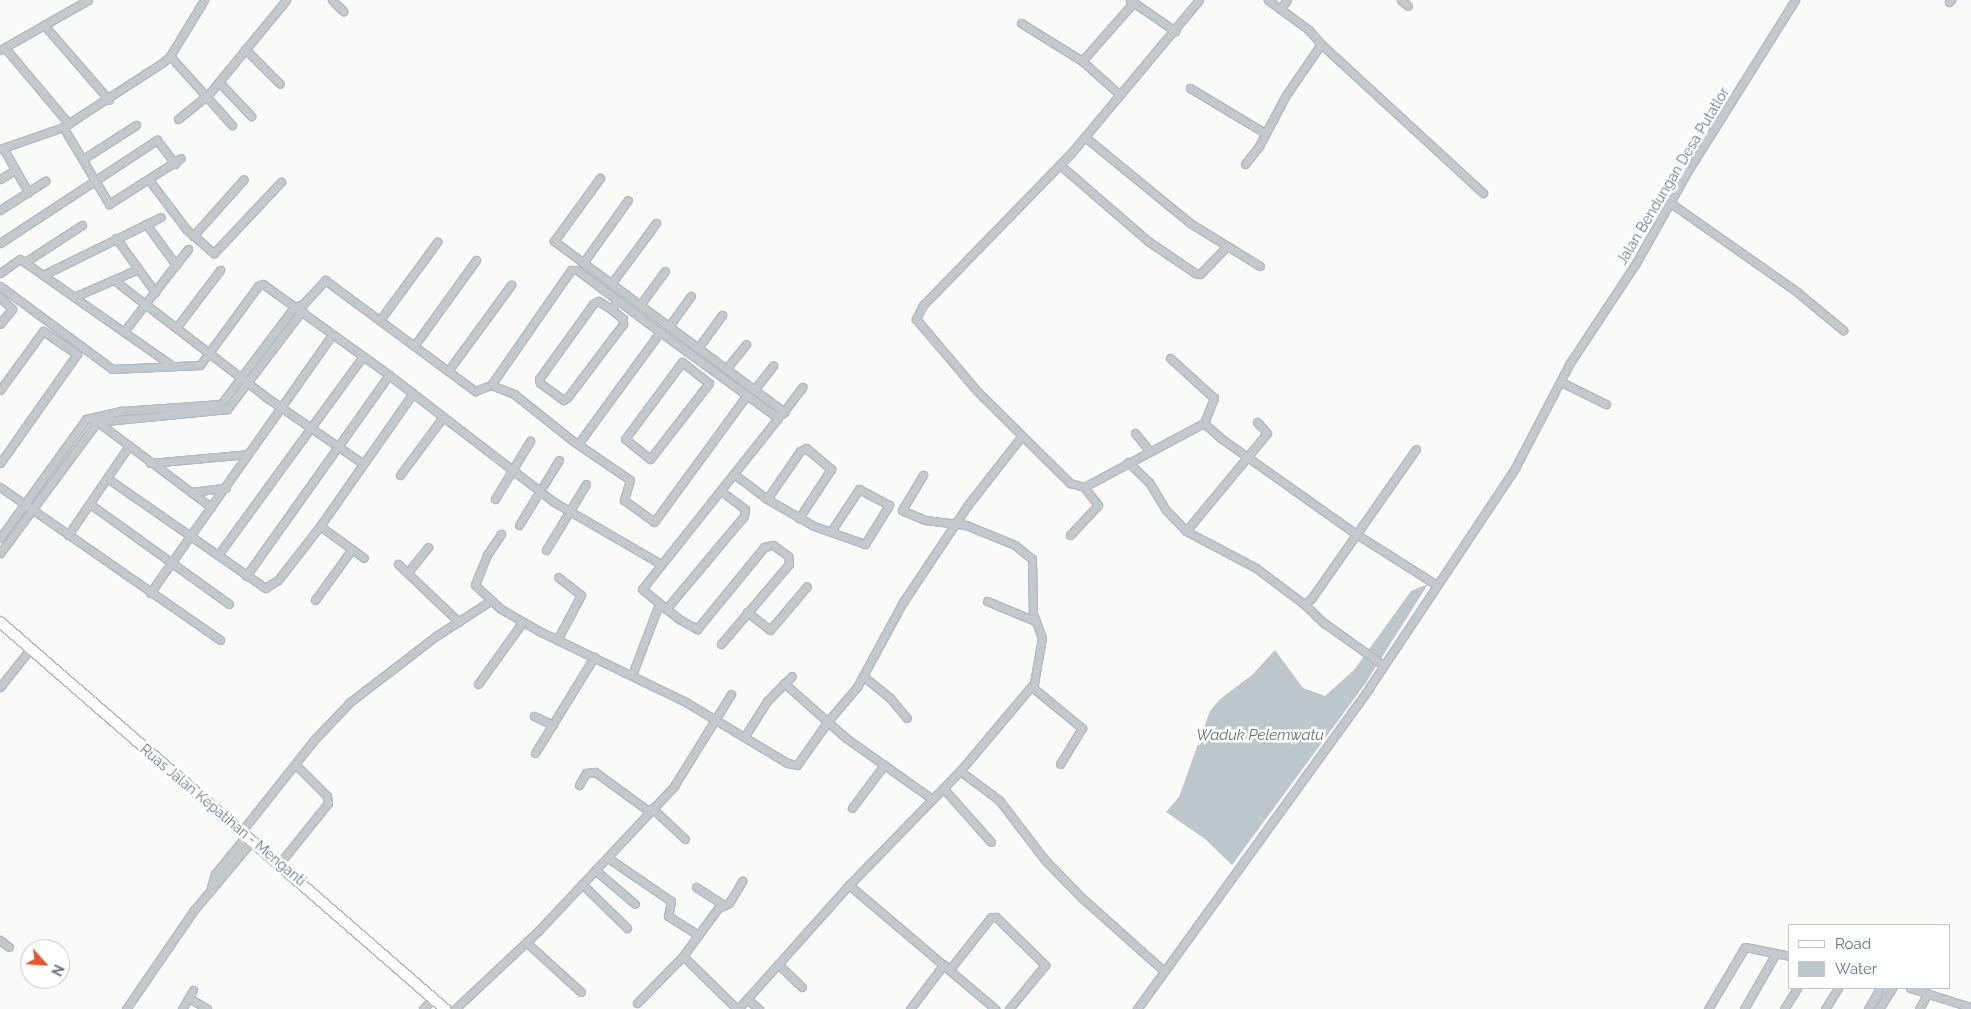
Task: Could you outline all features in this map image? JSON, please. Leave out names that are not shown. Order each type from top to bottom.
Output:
[{"type":"main road","name":"Ruas Jalan Kepatihan - Menganti","points":[[0,622],[434,997],[445,1009]]},
{"type":"street","points":[[88,0],[2,49],[66,126],[107,202],[112,204],[175,164],[181,158]]},
{"type":"street","points":[[28,192],[1,148],[66,126],[108,100],[170,56],[204,0]]},
{"type":"street","points":[[178,119],[208,95],[286,0]]},
{"type":"street","points":[[332,0],[343,11]]},
{"type":"street","points":[[1070,535],[1098,505],[1084,487],[1061,476],[1021,437],[924,331],[916,315],[922,305],[1060,165],[1175,31],[1198,0]]},
{"type":"street","points":[[1268,0],[1309,30],[1321,44],[1483,193]]},
{"type":"street","points":[[1280,9],[1288,0]]},
{"type":"street","points":[[1401,0],[1408,6]]},
{"type":"street","name":"Jalan Bendungan Desa Putatlor","points":[[1137,1009],[1383,666],[1435,584],[1514,468],[1569,366],[1672,204],[1689,169],[1795,0]]},
{"type":"street","points":[[1082,61],[1132,1],[1175,31]]},
{"type":"street","points":[[1021,23],[1082,61],[1119,94]]},
{"type":"street","points":[[44,25],[108,100]]},
{"type":"street","points":[[1245,164],[1286,96],[1321,44]]},
{"type":"street","points":[[245,49],[280,84]]},
{"type":"street","points":[[170,56],[208,95],[232,125]]},
{"type":"street","points":[[219,82],[251,116]]},
{"type":"street","points":[[1190,88],[1265,133]]},
{"type":"street","points":[[83,159],[136,125]]},
{"type":"street","points":[[1085,137],[1190,223],[1260,266]]},
{"type":"street","points":[[0,243],[157,140],[175,164]]},
{"type":"street","points":[[1060,165],[1148,241],[1195,273],[1200,274],[1227,246]]},
{"type":"street","points":[[0,179],[14,170]]},
{"type":"street","points":[[600,178],[554,241],[754,390],[781,415]]},
{"type":"street","points":[[193,236],[244,179]]},
{"type":"street","points":[[149,180],[193,236],[205,248],[217,252],[281,182]]},
{"type":"street","points":[[0,210],[45,181]]},
{"type":"street","points":[[584,263],[628,200]]},
{"type":"street","points":[[1672,204],[1797,292],[1843,330]]},
{"type":"street","points":[[43,275],[160,216]]},
{"type":"street","points":[[611,284],[656,223]]},
{"type":"street","points":[[146,224],[176,265]]},
{"type":"street","points":[[25,262],[82,225]]},
{"type":"street","points":[[116,238],[155,292]]},
{"type":"street","points":[[380,320],[437,242]]},
{"type":"street","points":[[124,332],[188,249]]},
{"type":"street","points":[[0,273],[18,259],[25,262],[171,366]]},
{"type":"street","points":[[414,346],[476,260]]},
{"type":"street","points":[[74,297],[138,268]]},
{"type":"street","points":[[176,328],[220,270]]},
{"type":"street","points":[[0,552],[97,422],[223,411],[249,384],[304,304],[325,280],[474,391],[491,385],[568,272],[577,270],[703,363],[781,415]]},
{"type":"street","points":[[640,306],[665,271]]},
{"type":"street","points":[[114,280],[242,379],[337,448],[362,463]]},
{"type":"street","points":[[0,286],[112,369],[198,365],[260,284],[294,308]]},
{"type":"street","points":[[448,371],[512,285]]},
{"type":"street","points":[[669,326],[691,296]]},
{"type":"street","points":[[0,297],[12,307],[0,324]]},
{"type":"street","points":[[611,309],[618,301]]},
{"type":"street","points":[[598,302],[611,309],[623,319],[623,324],[567,398],[563,400],[540,383],[539,378],[593,304],[598,302]]},
{"type":"street","points":[[0,538],[86,419],[92,416],[122,411],[221,404],[242,379],[294,308],[304,304]]},
{"type":"street","points":[[304,304],[332,335],[413,393],[539,491],[569,512],[661,564]]},
{"type":"street","points":[[698,348],[722,315]]},
{"type":"street","points":[[0,390],[44,332],[76,354],[0,463]]},
{"type":"street","points":[[578,444],[660,332]]},
{"type":"street","points":[[150,593],[226,488],[332,335]]},
{"type":"street","points":[[726,369],[746,344]]},
{"type":"street","points":[[218,555],[362,356]]},
{"type":"street","points":[[1084,487],[1149,450],[1204,423],[1214,398],[1170,358]]},
{"type":"street","points":[[684,362],[696,371],[709,383],[650,459],[625,439],[680,363],[684,362]]},
{"type":"street","points":[[696,371],[703,363]]},
{"type":"street","points":[[754,390],[773,366]]},
{"type":"street","points":[[246,576],[389,375]]},
{"type":"street","points":[[1561,382],[1606,404]]},
{"type":"street","points":[[491,385],[514,394],[578,444],[630,480],[624,500],[654,522],[747,394]]},
{"type":"street","points":[[721,644],[789,564],[788,556],[773,545],[764,547],[697,629],[662,607],[642,590],[802,387]]},
{"type":"street","points":[[108,478],[261,587],[270,586],[320,526],[362,463],[413,393]]},
{"type":"street","points":[[92,416],[128,447],[211,508]]},
{"type":"street","points":[[400,475],[443,417]]},
{"type":"street","points":[[1186,530],[1267,433],[1257,422]]},
{"type":"street","points":[[1204,423],[1248,458],[1356,534],[1435,584]]},
{"type":"street","points":[[1135,433],[1149,450]]},
{"type":"street","points":[[501,534],[475,582],[476,587],[490,600],[522,623],[632,675],[745,736],[787,763],[797,765],[863,676],[903,602],[958,524],[968,506],[1021,437]]},
{"type":"street","points":[[494,499],[530,441]]},
{"type":"street","points":[[68,535],[128,447]]},
{"type":"street","points":[[767,499],[800,451],[806,448],[831,468],[799,518]]},
{"type":"street","points":[[1304,604],[1312,599],[1416,450]]},
{"type":"street","points":[[150,463],[248,454]]},
{"type":"street","points":[[519,525],[559,460]]},
{"type":"street","points":[[1128,462],[1149,482],[1166,510],[1186,530],[1256,568],[1304,604],[1324,623],[1383,666]]},
{"type":"street","points":[[683,956],[738,1009],[850,885],[960,771],[1032,687],[1042,638],[1035,621],[1032,559],[1025,551],[958,524],[925,520],[902,510],[923,475]]},
{"type":"street","points":[[732,477],[799,518],[865,544],[889,505],[859,489],[832,530]]},
{"type":"street","points":[[546,550],[586,484]]},
{"type":"street","points":[[0,487],[220,640]]},
{"type":"street","points":[[191,492],[226,488]]},
{"type":"street","points":[[632,675],[662,607],[744,516],[745,509],[722,490]]},
{"type":"street","points":[[90,504],[229,604]]},
{"type":"street","points":[[320,526],[364,558]]},
{"type":"street","points":[[408,572],[428,547]]},
{"type":"street","points":[[315,600],[352,548]]},
{"type":"street","points":[[398,564],[459,622]]},
{"type":"street","points":[[557,640],[581,595],[558,577]]},
{"type":"street","points":[[747,612],[770,630],[808,586]]},
{"type":"street","points":[[126,1009],[211,887],[222,878],[246,836],[296,764],[350,702],[490,600]]},
{"type":"street","points":[[987,601],[1035,621]]},
{"type":"street","points":[[478,684],[522,623]]},
{"type":"street","points":[[0,687],[30,649]]},
{"type":"street","points":[[535,753],[594,657]]},
{"type":"street","points":[[745,736],[767,701],[792,676]]},
{"type":"street","points":[[863,676],[890,698],[907,718]]},
{"type":"street","points":[[784,683],[884,765],[932,798]]},
{"type":"street","points":[[1032,687],[1082,728],[1060,764]]},
{"type":"street","points":[[455,1009],[526,942],[608,858],[674,786],[731,694]]},
{"type":"street","points":[[534,716],[553,725]]},
{"type":"street","points":[[279,864],[328,803],[327,796],[296,764]]},
{"type":"street","points":[[852,808],[884,765]]},
{"type":"street","points":[[960,771],[999,800],[1044,860],[1082,898],[1164,971]]},
{"type":"street","points":[[579,785],[586,773],[595,772],[651,810],[685,840]]},
{"type":"street","points":[[943,788],[991,842]]},
{"type":"street","points":[[608,858],[671,901],[668,916],[698,935]]},
{"type":"street","points":[[595,870],[635,904]]},
{"type":"street","points":[[637,1004],[683,956],[724,905],[729,903],[742,882]]},
{"type":"street","points":[[582,884],[627,928]]},
{"type":"street","points":[[850,885],[995,1009]]},
{"type":"street","points":[[696,887],[724,905]]},
{"type":"street","points":[[910,1009],[991,917],[996,917],[1045,965],[1009,1009]]},
{"type":"street","points":[[0,940],[9,946]]},
{"type":"street","points":[[526,942],[581,992]]},
{"type":"street","points":[[1708,1009],[1744,947],[1788,956]]},
{"type":"street","points":[[1744,1009],[1776,953]]},
{"type":"street","points":[[778,964],[802,987]]},
{"type":"street","points":[[1784,1009],[1796,989]]},
{"type":"street","points":[[1826,1009],[1837,989]]},
{"type":"street","points":[[1868,1009],[1879,989]]},
{"type":"street","points":[[1879,1009],[1891,989]]},
{"type":"street","points":[[1914,989],[1968,1008]]},
{"type":"street","points":[[182,1009],[193,990]]},
{"type":"street","points":[[1919,1009],[1928,993]]},
{"type":"street","points":[[422,1009],[434,997]]},
{"type":"street","points":[[190,998],[207,1009]]},
{"type":"street","points":[[747,999],[759,1009]]},
{"type":"water","name":"Waduk Pelemwatu","points":[[1428,584],[1365,684],[1232,865],[1205,839],[1166,812],[1179,797],[1210,711],[1220,699],[1252,675],[1275,650],[1303,688],[1325,696],[1354,670],[1411,591]]}]
